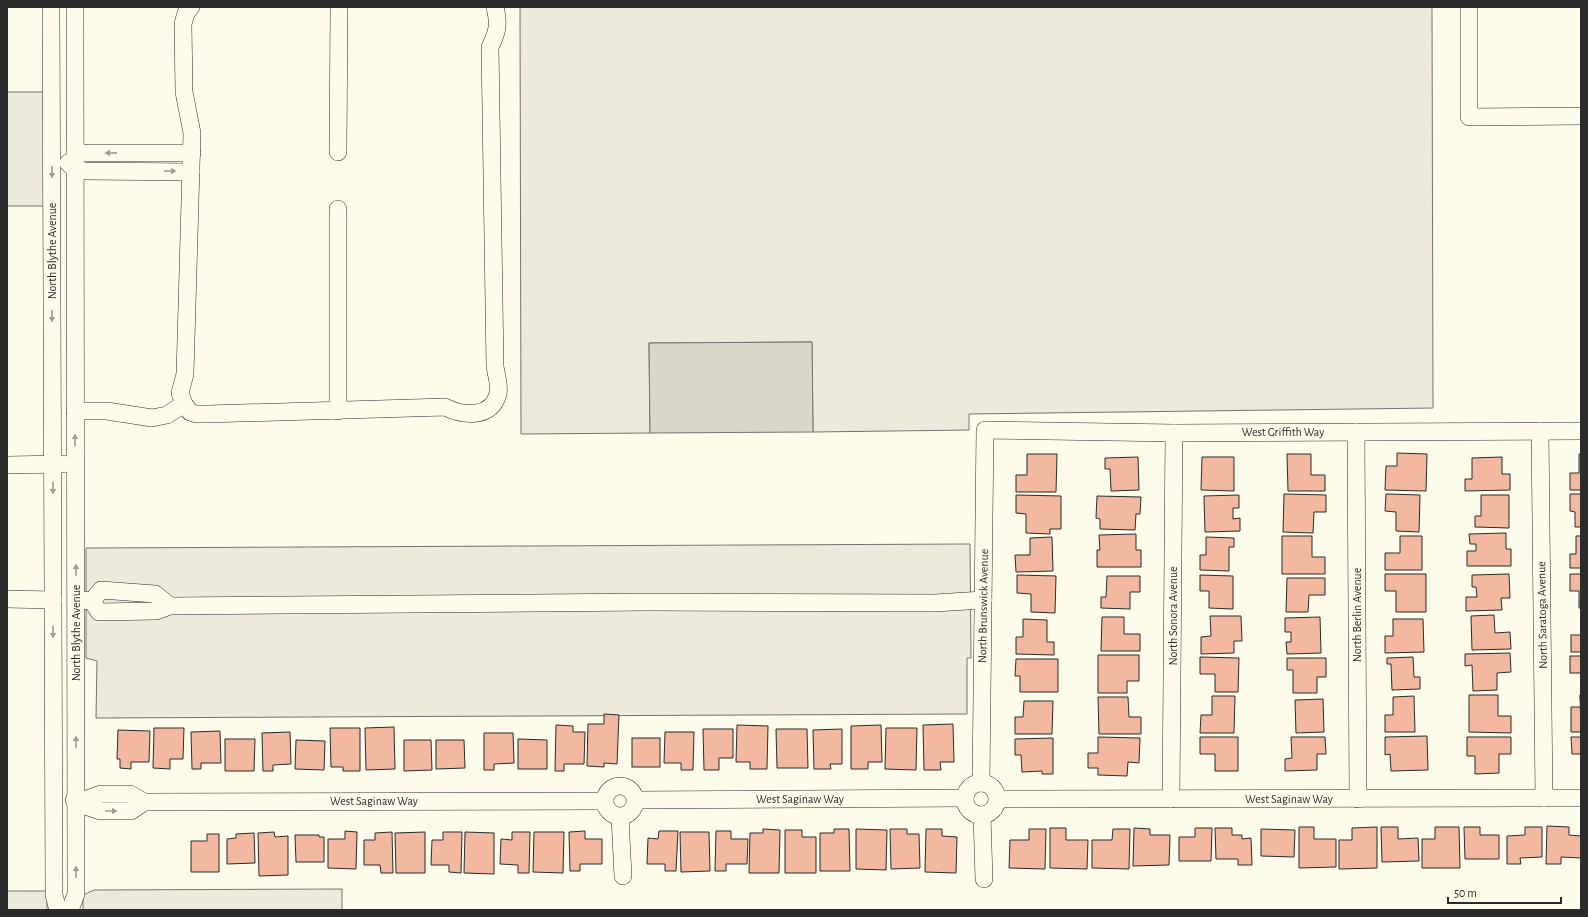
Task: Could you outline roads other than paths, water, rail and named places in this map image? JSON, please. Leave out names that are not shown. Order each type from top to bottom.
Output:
[{"type":"street","name":"North Blythe Avenue","points":[[51,7],[54,895],[58,910]]},
{"type":"street","name":"North Blythe Avenue","points":[[70,910],[76,894],[76,803],[84,600],[75,464],[75,7]]},
{"type":"street","points":[[191,7],[186,13],[183,24],[184,92],[192,133],[192,153],[185,374],[180,393],[184,404],[190,412],[196,414],[445,407],[453,411],[472,414],[485,412],[492,405],[498,394],[495,358],[490,47],[498,32],[498,19],[495,7]]},
{"type":"street","points":[[338,152],[339,7]]},
{"type":"street","points":[[1468,7],[1469,117],[1581,116]]},
{"type":"street","name":"North Blythe Avenue","points":[[51,38],[61,62],[62,151],[67,162],[75,169]]},
{"type":"street","points":[[75,152],[192,153]]},
{"type":"street","points":[[137,152],[138,171]]},
{"type":"street","points":[[75,169],[86,171],[191,172]]},
{"type":"street","points":[[338,209],[338,411]]},
{"type":"street","points":[[75,411],[107,411],[152,418],[167,415],[184,404]]},
{"type":"street","name":"West Griffith Way","points":[[985,430],[1174,433],[1581,431]]},
{"type":"street","name":"North Brunswick Avenue","points":[[981,783],[985,430]]},
{"type":"street","name":"North Saratoga Avenue","points":[[1540,431],[1544,798]]},
{"type":"street","name":"North Berlin Avenue","points":[[1356,432],[1358,799]]},
{"type":"street","name":"North Sonora Avenue","points":[[1171,799],[1174,433]]},
{"type":"street","points":[[7,465],[75,464]]},
{"type":"street","points":[[170,606],[155,594],[129,591],[101,590],[84,600],[99,612],[156,611],[170,606],[648,602],[935,603],[983,600]]},
{"type":"street","points":[[129,591],[130,612]]},
{"type":"street","points":[[7,599],[53,600]]},
{"type":"street","name":"North Blythe Avenue","points":[[53,662],[61,676],[62,787],[76,803]]},
{"type":"street","points":[[981,783],[989,785],[996,791],[998,799],[996,807],[990,813],[982,815],[973,813],[967,807],[965,798],[967,790],[974,785],[981,783]]},
{"type":"street","points":[[619,785],[631,789],[636,800],[631,812],[620,817],[608,812],[603,801],[608,790],[619,785]]},
{"type":"street","name":"West Saginaw Way","points":[[76,803],[101,794],[130,794],[144,802],[603,801]]},
{"type":"street","name":"West Saginaw Way","points":[[636,800],[965,798]]},
{"type":"street","name":"West Saginaw Way","points":[[998,799],[1581,798]]},
{"type":"street","points":[[982,815],[984,879]]},
{"type":"street","points":[[620,817],[623,876]]}]
